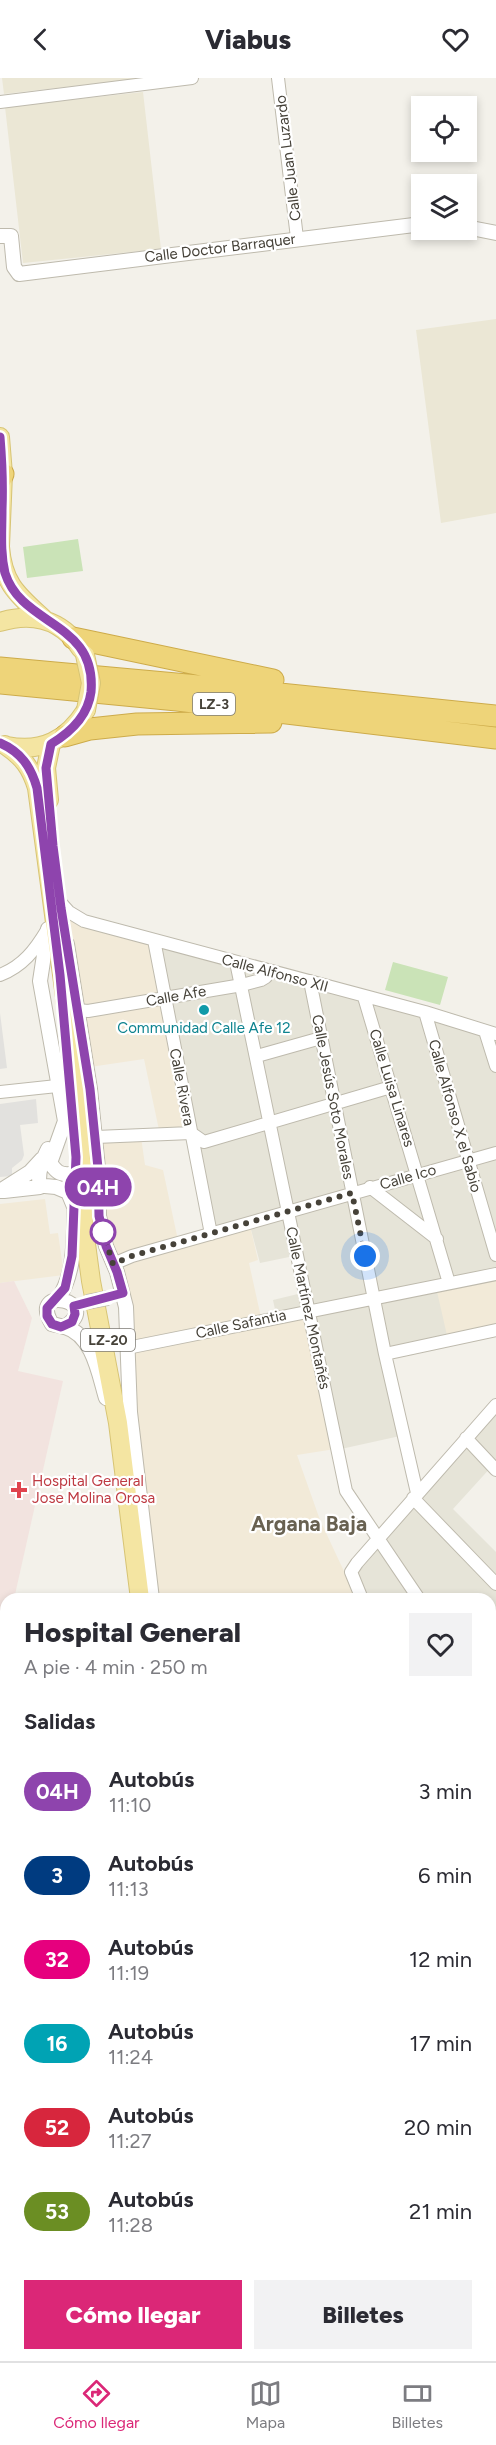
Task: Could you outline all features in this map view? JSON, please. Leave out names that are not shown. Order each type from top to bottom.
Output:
[{"type":"highway","name":"LZ-3","points":[[73,638],[257,678],[422,701],[469,713]]},
{"type":"highway","name":"LZ-3","points":[[0,668],[496,716]]},
{"type":"highway","name":"LZ-3","points":[[0,683],[177,700],[496,738]]},
{"type":"highway","name":"LZ-3","points":[[58,740],[90,729],[137,724],[267,722],[427,729]]},
{"type":"main road","points":[[0,437],[1,562],[11,588],[45,620],[65,630],[73,638],[86,656],[92,683],[86,710],[77,724],[58,740]]},
{"type":"main road","points":[[1,622],[6,612],[11,588]]},
{"type":"main road","points":[[1,622],[24,617],[45,620]]},
{"type":"main road","name":"LZ-20","points":[[3,744],[21,748],[36,748],[58,740]]},
{"type":"main road","name":"LZ-20","points":[[58,740],[46,768],[57,901],[60,975],[65,990],[78,1094],[84,1229],[89,1271],[118,1423],[139,1593]]},
{"type":"main road","name":"LZ-20","points":[[3,744],[21,756],[33,774],[46,857],[67,944],[81,1081],[89,1229],[95,1278],[123,1423],[144,1593]]},
{"type":"main road","points":[[48,930],[57,901]]},
{"type":"street","points":[[0,102],[192,78]]},
{"type":"street","name":"Calle Juan Luzardo","points":[[278,78],[297,238]]},
{"type":"street","name":"Calle Doctor Barraquer","points":[[5,236],[14,267],[19,274],[411,225]]},
{"type":"street","points":[[477,229],[496,233]]},
{"type":"street","name":"Calle Alfonso XII","points":[[57,901],[84,921],[425,1012],[491,1032]]},
{"type":"street","points":[[0,975],[19,966],[29,957],[48,930]]},
{"type":"street","points":[[43,1186],[47,1160],[64,1121],[40,981],[48,930]]},
{"type":"street","name":"Calle Rivera","points":[[154,939],[211,1234]]},
{"type":"street","points":[[67,944],[96,1137],[99,1216],[126,1307],[130,1412],[151,1593]]},
{"type":"street","name":"Calle Martínez Montañés","points":[[237,962],[346,1491],[415,1593]]},
{"type":"street","name":"Calle Afe","points":[[78,1010],[88,1011],[242,985],[261,980],[266,976],[267,970]]},
{"type":"street","points":[[60,975],[75,1209],[68,1278],[65,1288],[47,1308],[47,1316],[52,1324],[64,1327],[85,1341],[99,1376],[109,1414],[132,1593]]},
{"type":"street","name":"Calle Jesús Soto Morales","points":[[310,981],[415,1495]]},
{"type":"street","name":"Calle Luisa Linares","points":[[364,997],[449,1283]]},
{"type":"street","name":"Calle Alfonso X el Sabio","points":[[425,1012],[496,1255]]},
{"type":"street","points":[[491,1032],[496,1066]]},
{"type":"street","points":[[257,1056],[321,1038]]},
{"type":"street","points":[[96,1137],[191,1133],[204,1142],[391,1088]]},
{"type":"street","points":[[0,1092],[58,1091]]},
{"type":"street","name":"Calle Ico","points":[[113,1264],[132,1256],[496,1153]]},
{"type":"street","points":[[47,1160],[62,1175],[73,1170]]},
{"type":"street","points":[[0,1192],[47,1160]]},
{"type":"street","points":[[43,1186],[73,1170]]},
{"type":"street","points":[[0,1192],[43,1186],[56,1187],[68,1192],[75,1209]]},
{"type":"street","points":[[370,1188],[437,1239]]},
{"type":"street","name":"Calle Safantia","points":[[127,1348],[496,1274]]},
{"type":"street","points":[[74,1306],[123,1293]]},
{"type":"street","points":[[57,1299],[67,1300],[74,1306],[75,1314],[72,1322],[64,1327]]},
{"type":"street","points":[[385,1354],[496,1330]]},
{"type":"street","points":[[360,1593],[351,1572],[357,1563],[496,1405]]},
{"type":"street","points":[[466,1438],[496,1470]]},
{"type":"street","points":[[415,1495],[496,1584]]},
{"type":"shaded area","points":[[2,78],[144,78],[4,94]]},
{"type":"shaded area","points":[[143,92],[161,249],[23,263],[5,107]]},
{"type":"shaded area","points":[[496,319],[496,513],[441,523],[416,330]]},
{"type":"shaded area","points":[[65,920],[80,922],[152,943],[189,1131],[159,1130],[144,1059],[90,1067]]},
{"type":"shaded area","points":[[158,943],[496,1036],[496,1270],[448,1340],[383,1353],[400,1436],[341,1449],[276,1314],[273,1300],[302,1293],[294,1256],[260,1263],[250,1226],[212,1231]]},
{"type":"shaded area","points":[[0,1013],[7,1068],[0,1069]]},
{"type":"shaded area","points":[[36,1099],[38,1123],[20,1125],[24,1155],[22,1160],[12,1168],[12,1176],[0,1177],[0,1104]]},
{"type":"shaded area","points":[[141,1137],[145,1165],[163,1170],[179,1245],[250,1226],[258,1260],[249,1263],[262,1322],[306,1313],[335,1449],[297,1455],[320,1520],[354,1593],[154,1593],[123,1283],[103,1218],[98,1140]]},
{"type":"shaded area","points":[[45,1199],[50,1234],[58,1233],[64,1275],[0,1283],[0,1204]]},
{"type":"shaded area","points":[[496,1275],[496,1329],[448,1340],[436,1287]]},
{"type":"shaded area","name":"Hospital General Jose Molina Orosa","points":[[14,1281],[32,1318],[18,1371],[63,1381],[15,1593],[0,1593],[0,1283]]},
{"type":"shaded area","points":[[496,1408],[496,1468],[493,1465],[453,1509],[496,1552],[496,1593],[363,1593],[356,1570]]},
{"type":"green space","points":[[78,539],[83,571],[27,578],[23,547]]},
{"type":"green space","points":[[393,962],[448,977],[440,1005],[385,990]]},
{"type":"bus line","name":"04H","points":[[0,437],[3,474],[0,547],[5,576],[11,588],[25,602],[45,620],[56,624],[73,638],[86,656],[92,683],[86,710],[65,736],[51,744],[46,768],[61,908],[96,1137],[99,1216],[106,1246],[123,1293],[74,1306],[75,1314],[72,1322],[64,1327],[52,1324],[47,1316],[47,1308],[65,1288],[68,1278],[72,1256],[75,1199],[76,1157],[60,975],[37,788],[33,774],[21,756],[0,743]]},
{"type":"place","name":"Communidad Calle Afe 12","points":[[204,1010]]},
{"type":"place","name":"Hospital General Jose Molina Orosa","points":[[19,1490]]},
{"type":"district","name":"Argana Baja","points":[[309,1523]]},
{"type":"route","points":[[103,1232],[113,1264],[132,1256],[352,1193],[365,1256]]}]
